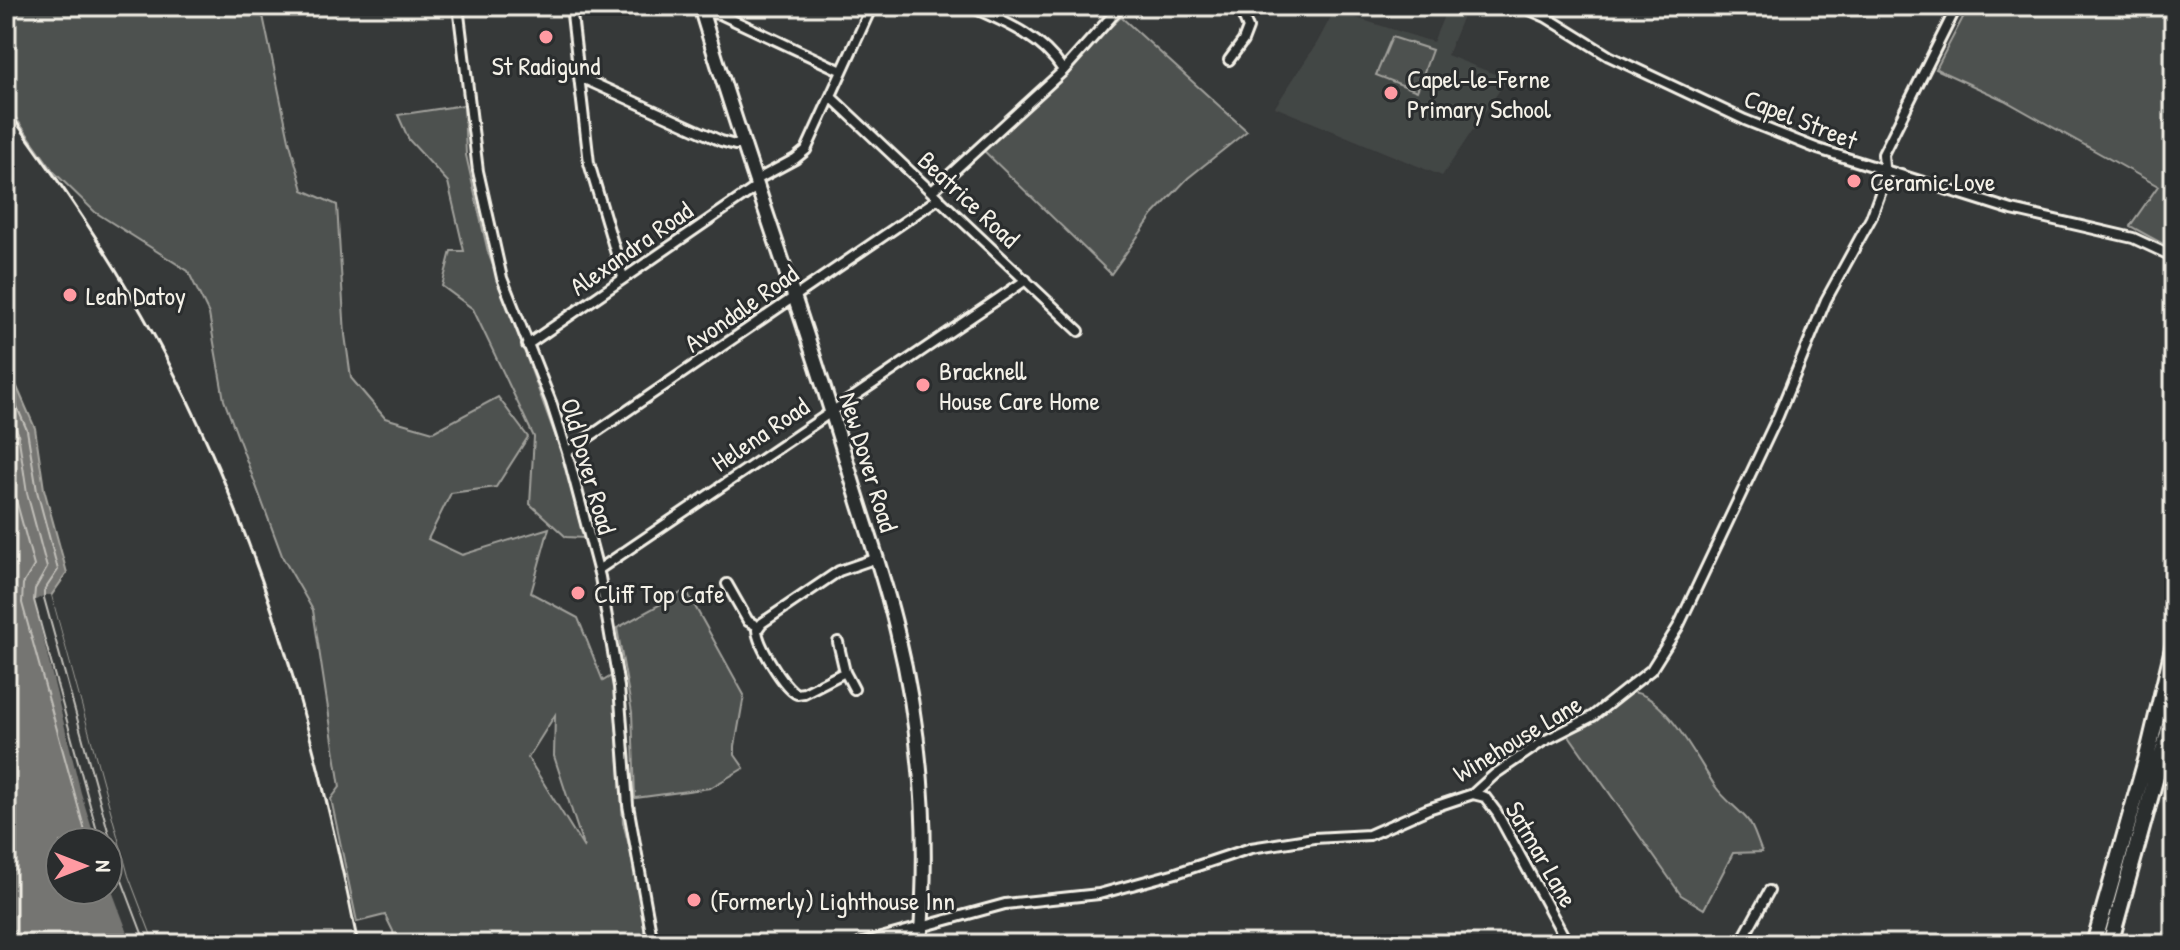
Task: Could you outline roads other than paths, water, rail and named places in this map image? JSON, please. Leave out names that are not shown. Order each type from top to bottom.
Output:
[{"type":"highway","points":[[2094,944],[2147,757],[2174,644]]},
{"type":"highway","points":[[2110,944],[2174,711]]},
{"type":"main road","name":"New Dover Road","points":[[702,11],[877,558],[905,665],[918,748],[924,846],[920,944]]},
{"type":"street","name":"Old Dover Road","points":[[458,6],[478,171],[502,278],[567,452],[598,570],[619,687],[628,805],[653,944]]},
{"type":"street","points":[[571,6],[592,178],[623,277]]},
{"type":"street","name":"Alexandra Road","points":[[527,345],[803,153],[872,6]]},
{"type":"street","points":[[969,6],[1026,33],[1046,49],[1063,70]]},
{"type":"street","name":"Avondale Road","points":[[567,452],[793,298],[936,194],[1063,70],[1121,6]]},
{"type":"street","points":[[1228,6],[1242,14],[1248,28],[1229,60]]},
{"type":"street","name":"Capel Street","points":[[1521,6],[1546,17],[1609,56],[1745,120],[1818,149],[2012,210],[2133,238],[2174,257]]},
{"type":"street","name":"Winehouse Lane","points":[[859,944],[1005,904],[1099,894],[1251,848],[1314,838],[1369,835],[1428,809],[1473,794],[1495,774],[1542,742],[1593,716],[1651,670],[1678,627],[1778,416],[1826,300],[1871,218],[1885,180],[1883,154],[1957,6]]},
{"type":"street","points":[[702,11],[720,14],[842,71]]},
{"type":"street","points":[[580,77],[721,141],[735,145],[744,143]]},
{"type":"street","name":"Beatrice Road","points":[[831,97],[1079,331]]},
{"type":"street","name":"Helena Road","points":[[598,570],[1026,280]]},
{"type":"street","points":[[759,627],[839,571],[877,558]]},
{"type":"street","points":[[727,584],[748,621],[759,627]]},
{"type":"street","points":[[759,627],[760,643],[794,693],[804,693],[845,672]]},
{"type":"street","points":[[838,642],[845,672],[854,689]]},
{"type":"street","name":"Satmar Lane","points":[[1473,794],[1485,797],[1497,813],[1568,944]]},
{"type":"street","points":[[1740,944],[1769,891]]},
{"type":"water","points":[[6,362],[35,428],[44,489],[67,573],[51,596],[114,826],[44,826],[44,906],[124,906],[124,861],[154,944],[6,944]]},
{"type":"railway","points":[[6,108],[121,277],[192,409],[224,482],[253,557],[302,709],[358,944]]},
{"type":"place","name":"St Radigund","points":[[546,37]]},
{"type":"place","name":"Capel-le-Ferne Primary School","points":[[1391,93]]},
{"type":"place","name":"Ceramic Love","points":[[1854,181]]},
{"type":"place","name":"Leah Datoy","points":[[70,295]]},
{"type":"place","name":"Bracknell House Care Home","points":[[923,385]]},
{"type":"place","name":"Cliff Top Cafe","points":[[578,593]]},
{"type":"place","name":"(Formerly) Lighthouse Inn","points":[[694,900]]}]
